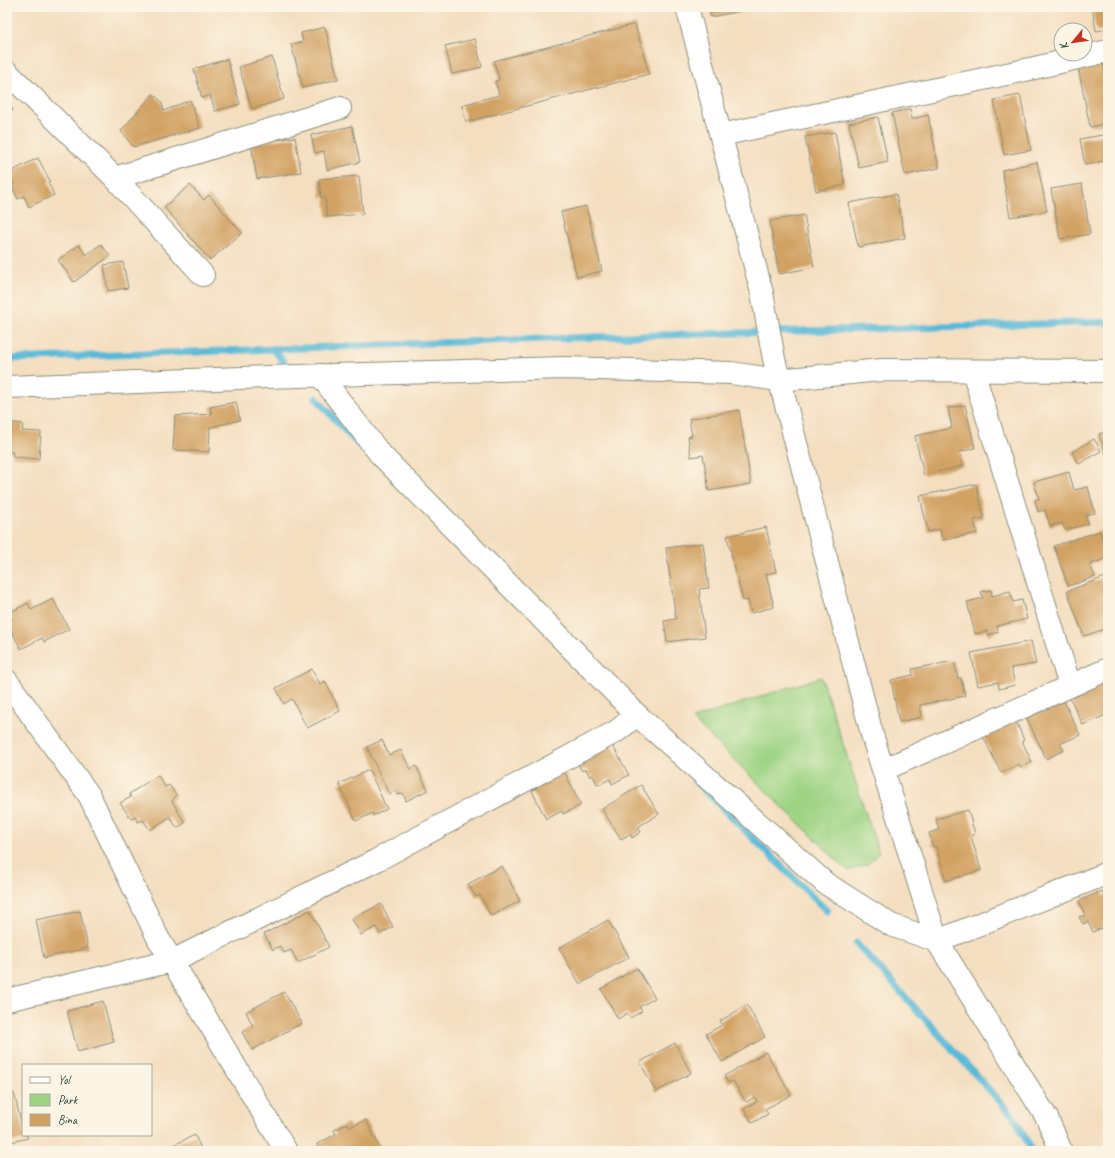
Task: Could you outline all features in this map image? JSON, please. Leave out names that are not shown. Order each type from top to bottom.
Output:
[{"type":"street","points":[[687,7],[762,293],[777,370],[873,738],[937,941],[1047,1118],[1061,1151]]},
{"type":"street","points":[[721,135],[1108,51]]},
{"type":"street","points":[[7,72],[115,178],[203,275]]},
{"type":"street","points":[[115,178],[340,108]]},
{"type":"street","points":[[7,387],[320,375],[566,368],[731,373],[777,370],[1108,371]]},
{"type":"street","points":[[973,371],[1070,686]]},
{"type":"street","points":[[320,375],[380,454],[637,715],[824,884],[891,925],[937,941],[1108,872]]},
{"type":"street","points":[[883,770],[1108,669]]},
{"type":"street","points":[[7,681],[89,795],[158,938],[286,1151]]},
{"type":"street","points":[[7,1000],[172,961],[377,860],[617,731],[637,715]]},
{"type":"green space","points":[[821,677],[879,853],[868,864],[848,871],[692,719]]},
{"type":"building","points":[[709,7],[746,7],[746,10],[711,17]]},
{"type":"building","points":[[1092,7],[1108,7],[1108,29],[1096,31]]},
{"type":"building","points":[[635,24],[649,74],[466,122],[462,105],[499,95],[495,81],[499,80],[494,61]]},
{"type":"building","points":[[325,27],[338,79],[303,88],[291,44],[303,42],[301,33]]},
{"type":"building","points":[[475,39],[482,67],[452,74],[445,46]]},
{"type":"building","points":[[272,57],[284,99],[252,109],[239,67]]},
{"type":"building","points":[[227,59],[240,104],[215,111],[210,95],[202,98],[194,69]]},
{"type":"building","points":[[1103,62],[1108,89],[1108,123],[1090,127],[1078,67]]},
{"type":"building","points":[[153,94],[161,101],[164,111],[190,100],[200,128],[133,147],[121,131]]},
{"type":"building","points":[[1020,95],[1031,150],[1004,155],[994,100]]},
{"type":"building","points":[[7,103],[13,110],[7,116]]},
{"type":"building","points":[[910,109],[912,119],[928,115],[939,168],[905,175],[892,113]]},
{"type":"building","points":[[878,117],[888,162],[859,168],[849,123]]},
{"type":"building","points":[[352,126],[360,162],[327,170],[324,151],[315,153],[311,135]]},
{"type":"building","points":[[835,132],[845,185],[816,191],[805,137]]},
{"type":"building","points":[[1108,134],[1108,160],[1085,165],[1080,139]]},
{"type":"building","points":[[295,137],[301,172],[257,179],[251,144]]},
{"type":"building","points":[[38,158],[50,181],[48,182],[54,195],[29,207],[24,196],[18,199],[11,185],[14,184],[8,173]]},
{"type":"building","points":[[1037,162],[1047,211],[1010,217],[1002,170]]},
{"type":"building","points":[[359,176],[363,214],[327,217],[325,197],[321,198],[319,179]]},
{"type":"building","points":[[1082,184],[1090,234],[1060,239],[1051,189]]},
{"type":"building","points":[[190,185],[204,200],[209,195],[242,233],[210,260],[164,207]]},
{"type":"building","points":[[896,194],[905,238],[858,247],[849,203]]},
{"type":"building","points":[[586,206],[602,271],[577,277],[561,212]]},
{"type":"building","points":[[804,215],[814,267],[779,274],[770,221]]},
{"type":"building","points":[[101,244],[110,256],[74,282],[58,260],[79,245],[86,255]]},
{"type":"building","points":[[123,262],[128,288],[108,291],[104,265]]},
{"type":"building","points":[[236,402],[240,420],[210,427],[209,452],[173,450],[175,416],[212,414],[210,407]]},
{"type":"building","points":[[965,405],[975,448],[960,452],[963,466],[924,475],[915,436],[952,428],[948,408]]},
{"type":"building","points":[[739,410],[751,484],[709,491],[703,455],[691,457],[688,437],[692,436],[689,419]]},
{"type":"building","points":[[7,422],[23,424],[22,431],[41,432],[39,459],[12,457],[13,452],[7,452]]},
{"type":"building","points":[[1108,431],[1108,460],[1099,434]]},
{"type":"building","points":[[1094,439],[1101,451],[1079,464],[1072,452]]},
{"type":"building","points":[[1069,472],[1074,490],[1088,487],[1095,513],[1086,515],[1088,524],[1065,530],[1062,523],[1050,526],[1045,510],[1038,512],[1035,500],[1039,499],[1034,482]]},
{"type":"building","points":[[976,484],[984,518],[974,520],[977,533],[942,540],[940,529],[928,532],[920,496]]},
{"type":"building","points":[[766,527],[776,572],[766,574],[774,607],[751,613],[748,600],[743,601],[727,536]]},
{"type":"building","points":[[1100,531],[1108,558],[1090,564],[1095,577],[1068,586],[1054,546]]},
{"type":"building","points":[[703,543],[709,588],[699,589],[705,637],[667,642],[664,621],[676,619],[666,548]]},
{"type":"building","points":[[1108,576],[1108,628],[1084,636],[1067,591]]},
{"type":"building","points":[[991,590],[992,596],[1010,591],[1013,602],[1022,600],[1027,619],[997,626],[998,632],[988,635],[987,631],[975,634],[967,602],[983,598],[981,592]]},
{"type":"building","points":[[53,599],[69,629],[44,642],[42,638],[21,649],[7,622],[12,620],[9,613],[28,603],[31,610]]},
{"type":"building","points":[[1031,641],[1036,664],[1011,668],[1015,685],[999,689],[998,682],[978,686],[971,653]]},
{"type":"building","points":[[954,661],[958,678],[961,678],[965,696],[920,705],[922,717],[899,722],[891,680],[913,675],[912,669]]},
{"type":"building","points":[[312,669],[320,684],[325,681],[340,711],[307,728],[292,699],[284,704],[276,688]]},
{"type":"building","points":[[1103,681],[1108,693],[1108,714],[1083,725],[1068,694]]},
{"type":"building","points":[[1062,697],[1080,735],[1060,744],[1064,750],[1046,759],[1025,714]]},
{"type":"building","points":[[1015,719],[1024,740],[1022,741],[1032,762],[1021,767],[1019,764],[1001,773],[981,732]]},
{"type":"building","points":[[382,740],[389,755],[401,750],[410,769],[416,766],[428,790],[406,801],[403,793],[398,795],[396,791],[389,794],[367,747]]},
{"type":"building","points":[[610,741],[629,775],[612,784],[610,779],[598,785],[592,774],[590,777],[586,769],[582,771],[576,761]]},
{"type":"building","points":[[369,770],[387,809],[373,816],[373,813],[356,821],[339,784]]},
{"type":"building","points":[[564,771],[581,805],[563,814],[562,811],[546,819],[532,791],[537,788],[535,785]]},
{"type":"building","points":[[158,775],[165,787],[169,785],[176,795],[172,801],[185,823],[177,828],[170,817],[150,830],[143,820],[138,822],[135,816],[131,819],[120,803],[131,797],[129,794]]},
{"type":"building","points":[[641,785],[659,814],[638,827],[641,832],[632,838],[630,834],[621,839],[602,809]]},
{"type":"building","points":[[968,810],[975,834],[971,836],[981,870],[946,881],[936,846],[933,847],[929,833],[939,830],[936,819]]},
{"type":"building","points":[[502,866],[520,901],[491,916],[480,895],[476,897],[468,884]]},
{"type":"building","points":[[1102,891],[1104,896],[1108,894],[1108,925],[1093,932],[1088,922],[1083,924],[1079,917],[1085,915],[1079,901]]},
{"type":"building","points":[[381,904],[393,927],[380,934],[376,927],[361,935],[352,919]]},
{"type":"building","points":[[310,910],[329,947],[298,963],[291,950],[284,953],[280,946],[273,950],[264,934]]},
{"type":"building","points":[[80,911],[88,948],[44,958],[36,920]]},
{"type":"building","points":[[608,920],[629,957],[580,984],[559,948]]},
{"type":"building","points":[[637,968],[655,998],[639,1007],[642,1011],[630,1018],[627,1013],[618,1019],[601,989]]},
{"type":"building","points":[[284,992],[302,1023],[252,1050],[242,1032],[253,1026],[246,1012]]},
{"type":"building","points":[[103,1001],[114,1042],[78,1052],[67,1011]]},
{"type":"building","points":[[747,1005],[765,1037],[722,1062],[706,1034],[722,1025],[720,1021]]},
{"type":"building","points":[[675,1043],[691,1073],[656,1092],[640,1062]]},
{"type":"building","points":[[766,1052],[791,1095],[765,1109],[768,1114],[752,1123],[744,1109],[757,1102],[755,1097],[746,1102],[733,1081],[728,1083],[724,1076]]},
{"type":"building","points":[[14,1093],[22,1126],[22,1136],[27,1136],[28,1138],[7,1143],[7,1095]]},
{"type":"building","points":[[366,1120],[381,1150],[321,1151],[317,1144],[336,1134],[334,1130],[348,1123],[350,1127]]},
{"type":"building","points":[[195,1135],[202,1151],[174,1151],[171,1146]]},
{"type":"waterway","points":[[7,359],[595,337],[1108,322]]},
{"type":"waterway","points":[[273,349],[284,362]]},
{"type":"waterway","points":[[316,398],[367,453]]},
{"type":"waterway","points":[[695,781],[827,911]]},
{"type":"waterway","points":[[856,943],[1014,1117],[1032,1151]]}]
